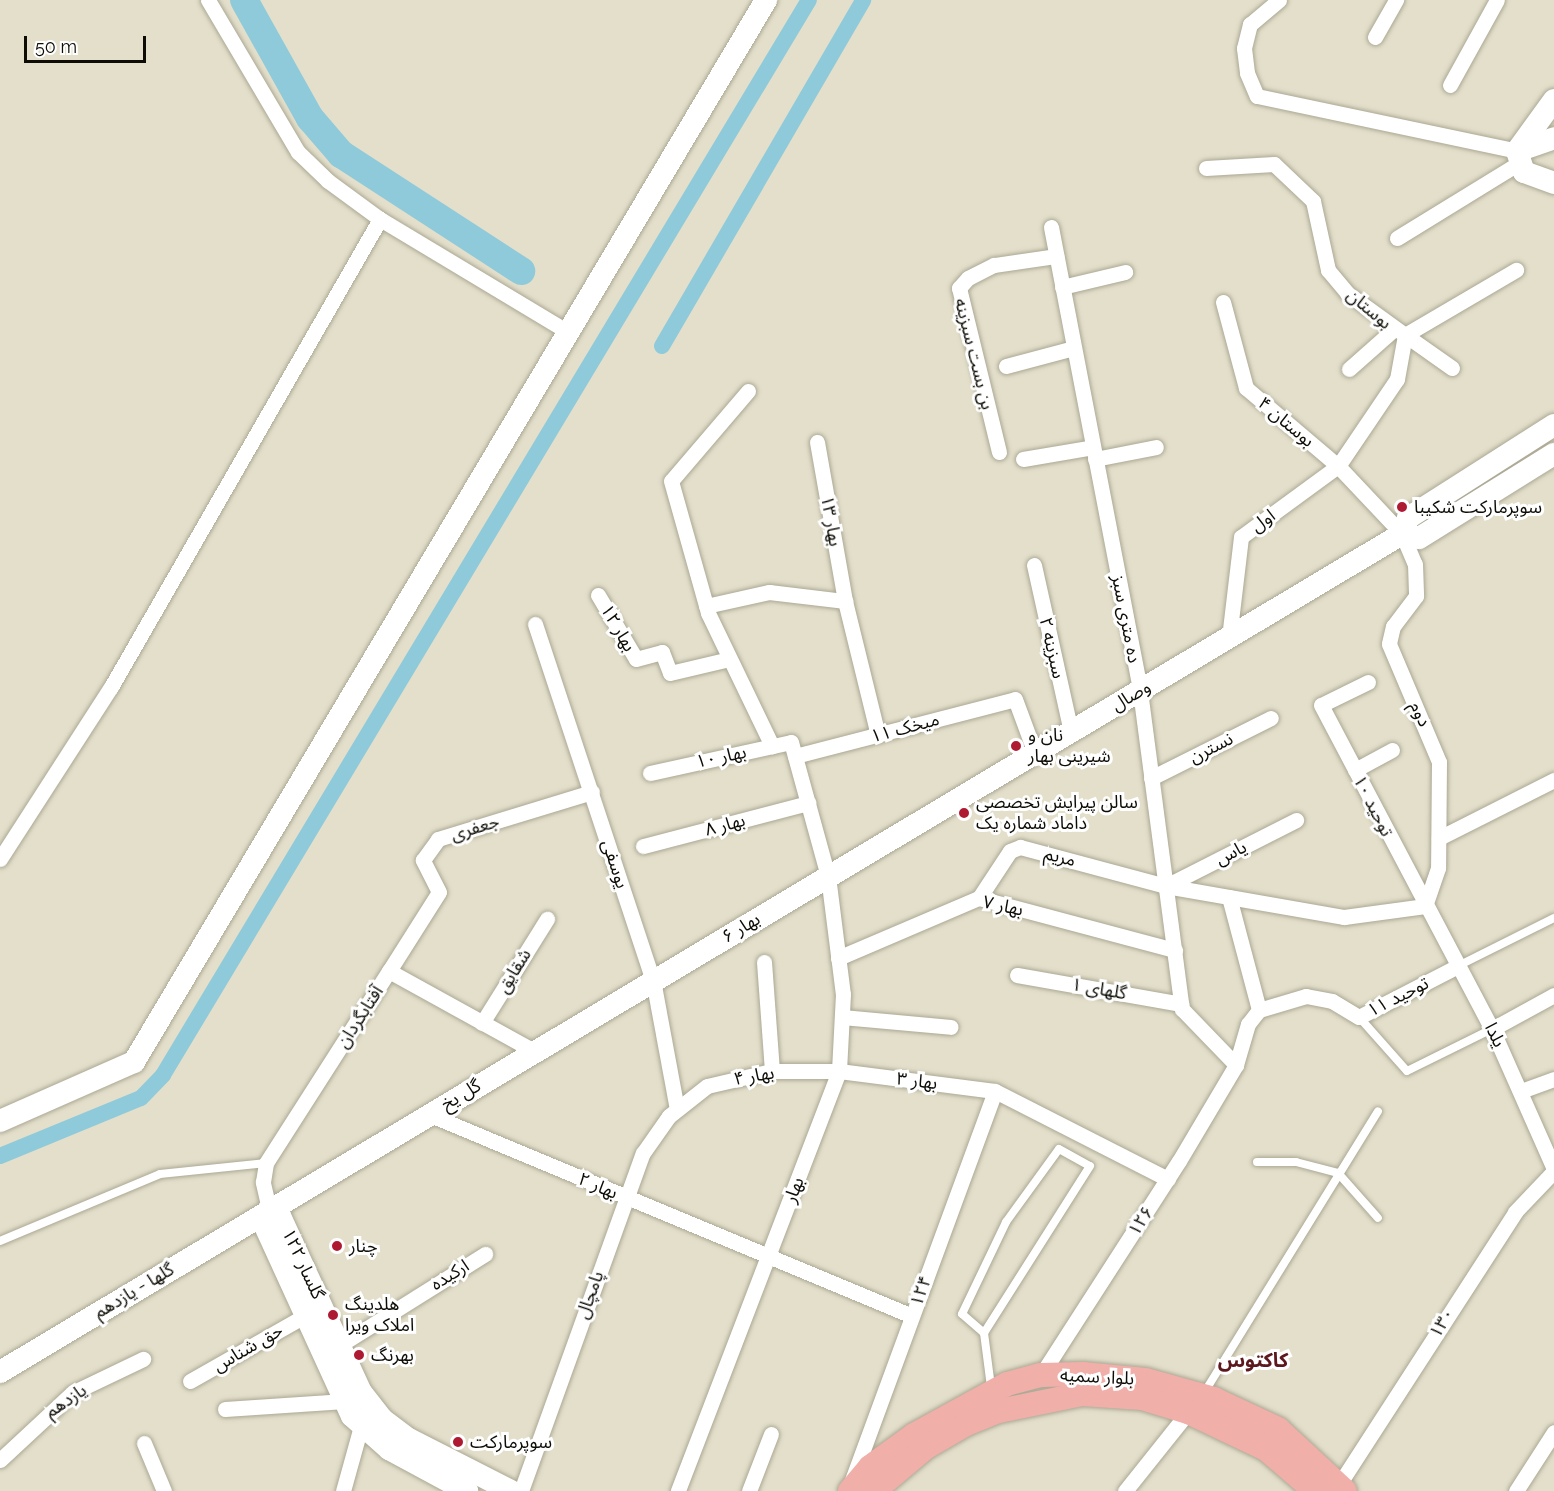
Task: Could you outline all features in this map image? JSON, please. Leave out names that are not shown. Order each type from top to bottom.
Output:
[{"type":"main road","points":[[0,1121],[134,1062],[766,0]]},
{"type":"main road","points":[[1518,157],[1554,100]]},
{"type":"main road","points":[[1518,157],[1554,138]]},
{"type":"main road","points":[[1518,157],[1534,178],[1554,183]]},
{"type":"main road","name":"وصال","points":[[828,876],[1402,534],[1408,518],[1545,430]]},
{"type":"main road","name":"وصال","points":[[1402,534],[1419,538],[1553,458]]},
{"type":"main road","name":"بهار ۶","points":[[653,980],[828,876]]},
{"type":"main road","name":"گل یخ","points":[[269,1209],[653,980]]},
{"type":"main road","name":"گلسار ۱۲۲","points":[[467,1491],[388,1449],[361,1426],[345,1401],[332,1350],[300,1254],[280,1216],[269,1209],[264,1224],[306,1315],[332,1350],[361,1392],[382,1419],[410,1438],[511,1491]]},
{"type":"main road","name":"گلها - یازدهم","points":[[0,1372],[269,1209]]},
{"type":"main road","name":"بلوار سمیه","points":[[849,1491],[870,1467],[905,1442],[992,1392],[1041,1374],[1146,1380],[1196,1403],[1278,1429],[1343,1487]]},
{"type":"main road","name":"بلوار سمیه","points":[[873,1491],[925,1448],[999,1411],[1082,1394],[1196,1403],[1266,1449],[1315,1491]]},
{"type":"street","points":[[208,0],[298,152],[328,181],[380,219],[568,332]]},
{"type":"street","points":[[1279,0],[1250,24],[1246,40],[1247,73],[1257,96],[1518,157]]},
{"type":"street","points":[[1376,37],[1396,0]]},
{"type":"street","points":[[1450,85],[1497,0]]},
{"type":"street","points":[[1397,238],[1518,157]]},
{"type":"street","name":"بوستان","points":[[1206,168],[1274,164],[1313,201],[1322,259],[1328,270],[1347,293],[1399,333],[1397,379],[1338,466]]},
{"type":"street","points":[[0,859],[111,687],[380,219]]},
{"type":"street","name":"ده متری سبز","points":[[1051,227],[1140,691],[1181,1004]]},
{"type":"street","name":"بن بست سبزینه","points":[[999,452],[959,288],[968,278],[994,265],[1056,256]]},
{"type":"street","points":[[1348,369],[1399,333],[1516,270]]},
{"type":"street","points":[[1062,287],[1125,272]]},
{"type":"street","name":"بوستان ۴","points":[[1223,302],[1246,388],[1338,466]]},
{"type":"street","points":[[1399,333],[1452,368]]},
{"type":"street","points":[[1006,366],[1074,348]]},
{"type":"street","points":[[748,391],[671,481],[706,606],[772,746]]},
{"type":"street","points":[[1545,430],[1553,458]]},
{"type":"street","name":"بهار ۱۳","points":[[817,442],[844,601],[878,735]]},
{"type":"street","points":[[1023,459],[1156,447]]},
{"type":"street","points":[[1338,466],[1402,534]]},
{"type":"street","name":"اول","points":[[1229,638],[1240,537],[1338,466]]},
{"type":"street","name":"دوم","points":[[1402,534],[1417,571],[1416,596],[1394,626],[1389,644],[1439,762],[1438,868],[1425,906]]},
{"type":"street","name":"سبزینه ۲","points":[[1034,565],[1071,732]]},
{"type":"street","points":[[706,606],[769,592],[844,601]]},
{"type":"street","name":"بهار ۱۲","points":[[598,595],[636,659],[662,652],[670,673],[729,659]]},
{"type":"street","name":"یوسفی","points":[[535,624],[653,980],[677,1109]]},
{"type":"street","name":"توحید ۱۰","points":[[1368,682],[1321,705],[1425,906]]},
{"type":"street","name":"میخک ۱۱","points":[[793,749],[878,735],[1015,699],[1035,753]]},
{"type":"street","name":"نسترن","points":[[1151,778],[1271,718]]},
{"type":"street","name":"بهار ۱۰","points":[[650,773],[772,746],[793,749]]},
{"type":"street","name":"بهار","points":[[678,1491],[840,1071],[842,1017],[838,958],[828,876],[793,749]]},
{"type":"street","points":[[1355,770],[1392,750]]},
{"type":"street","points":[[1439,838],[1554,780]]},
{"type":"street","name":"جعفری","points":[[389,971],[439,891],[423,860],[438,839],[592,792]]},
{"type":"street","name":"بهار ۸","points":[[643,846],[808,803]]},
{"type":"street","name":"یاس","points":[[1166,886],[1296,820]]},
{"type":"street","name":"مریم","points":[[979,898],[1010,851],[1020,847],[1166,886],[1344,918],[1425,906]]},
{"type":"street","points":[[1228,897],[1259,1010],[1248,1024],[1236,1065]]},
{"type":"street","name":"بهار ۷","points":[[838,958],[979,898],[1175,950]]},
{"type":"street","name":"یلدا","points":[[1425,906],[1492,1029],[1554,1170]]},
{"type":"street","name":"شقایق","points":[[482,1023],[547,919]]},
{"type":"street","points":[[764,962],[772,1071]]},
{"type":"street","name":"توحید ۱۱","points":[[1259,1010],[1306,996],[1332,1001],[1359,1017],[1458,966]]},
{"type":"street","name":"آفتابگردان","points":[[266,1163],[389,971],[534,1051]]},
{"type":"street","name":"گلهای ۱","points":[[1017,975],[1181,1004]]},
{"type":"street","points":[[1492,1029],[1554,995]]},
{"type":"street","points":[[1181,1004],[1236,1065]]},
{"type":"street","points":[[842,1017],[951,1027]]},
{"type":"street","name":"۱۲۶","points":[[1041,1374],[1168,1179],[1236,1065]]},
{"type":"street","name":"بهار ۴","points":[[677,1109],[707,1086],[772,1071],[840,1071]]},
{"type":"street","name":"بهار ۳","points":[[840,1071],[995,1091],[1168,1179]]},
{"type":"street","points":[[1521,1091],[1554,1079]]},
{"type":"street","name":"۱۲۴","points":[[849,1491],[995,1091]]},
{"type":"street","name":"پامچال","points":[[521,1491],[643,1153],[677,1109]]},
{"type":"street","name":"بهار ۲","points":[[428,1114],[912,1316]]},
{"type":"street","points":[[266,1163],[263,1182],[269,1209]]},
{"type":"street","name":"۱۳۰","points":[[1343,1487],[1515,1212],[1554,1170]]},
{"type":"street","name":"ارکیده","points":[[332,1350],[485,1254]]},
{"type":"street","name":"حق شناس","points":[[190,1381],[306,1315]]},
{"type":"street","name":"یازدهم","points":[[0,1460],[72,1394],[143,1359]]},
{"type":"street","points":[[225,1409],[345,1401]]},
{"type":"street","points":[[1125,1491],[1196,1403]]},
{"type":"street","points":[[343,1491],[361,1426]]},
{"type":"street","points":[[1516,1491],[1554,1432]]},
{"type":"street","points":[[749,1491],[771,1434]]},
{"type":"street","points":[[144,1443],[164,1491]]},
{"type":"lane","points":[[1458,966],[1554,918]]},
{"type":"lane","points":[[1359,1017],[1407,1071],[1492,1029]]},
{"type":"lane","points":[[1196,1403],[1378,1111]]},
{"type":"lane","points":[[984,1333],[962,1314],[1006,1222],[1059,1149],[1090,1166],[984,1333],[992,1392]]},
{"type":"lane","points":[[1257,1162],[1296,1162],[1338,1173],[1378,1218]]},
{"type":"lane","points":[[0,1241],[160,1174],[266,1163]]},
{"type":"waterway","points":[[244,0],[310,118],[341,154],[521,271]]},
{"type":"waterway","points":[[0,1156],[141,1098],[163,1075],[809,0]]},
{"type":"waterway","points":[[662,346],[863,0]]},
{"type":"place","name":"سوپرمارکت شکیبا","points":[[1402,507]]},
{"type":"place","name":"نان و شیرینی بهار","points":[[1016,746]]},
{"type":"place","name":"سالن پیرایش تخصصی داماد شماره یک","points":[[964,813]]},
{"type":"place","name":"چنار","points":[[337,1246]]},
{"type":"place","name":"هلدینگ املاک ویرا","points":[[333,1315]]},
{"type":"place","name":"بهرنگ","points":[[359,1355]]},
{"type":"place","name":"سوپرمارکت","points":[[458,1442]]},
{"type":"district","name":"کاکتوس","points":[[1253,1360]]}]
